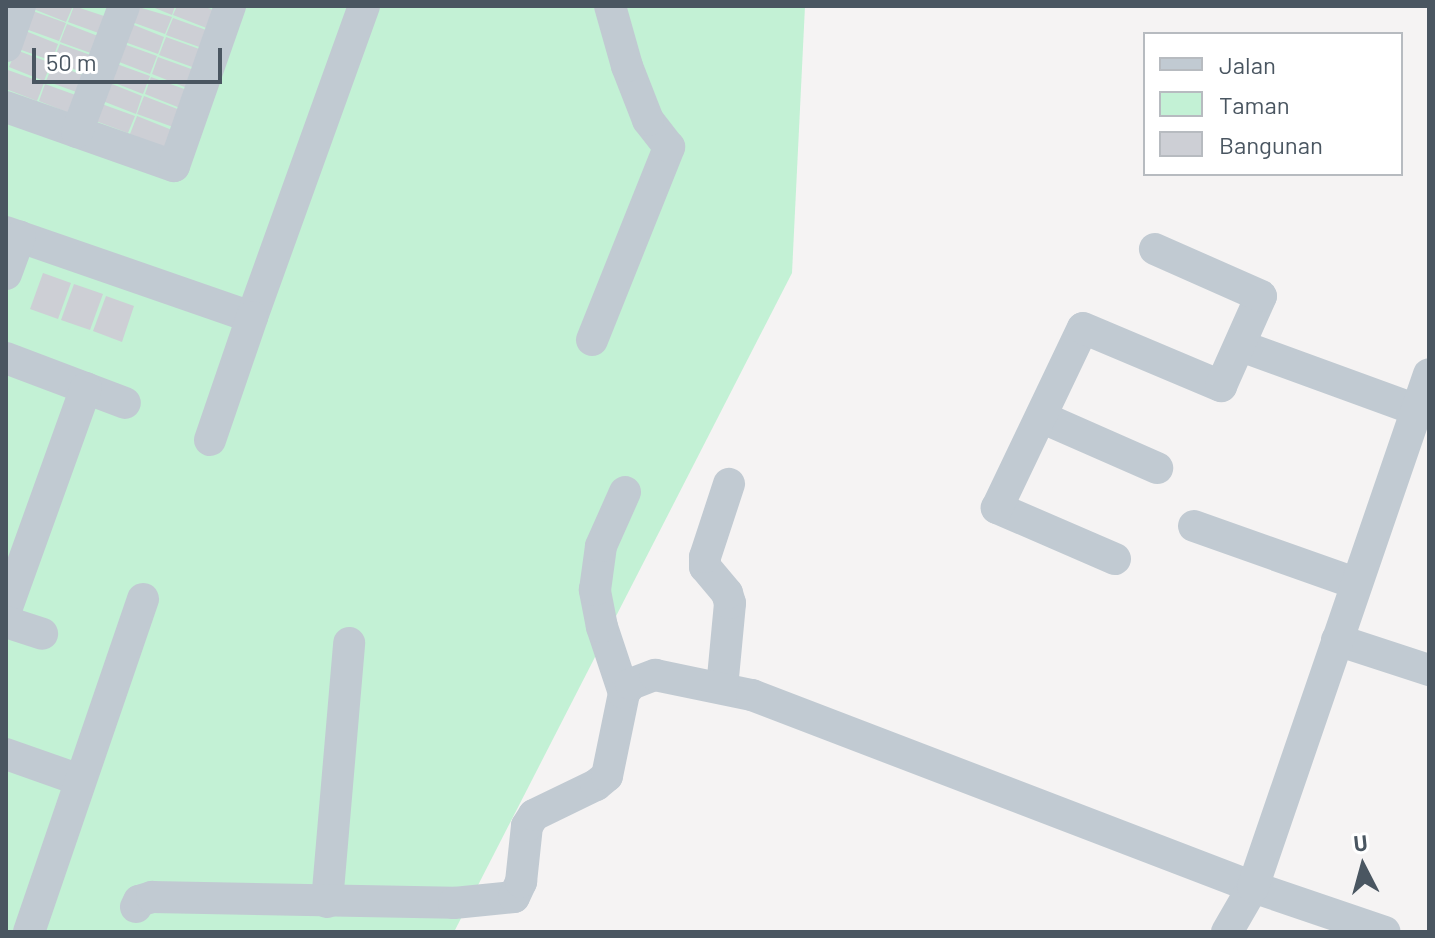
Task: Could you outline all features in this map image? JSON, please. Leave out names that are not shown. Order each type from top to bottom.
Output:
[{"type":"street","points":[[6,46],[20,6]]},
{"type":"street","points":[[77,132],[124,6]]},
{"type":"street","points":[[6,107],[174,166],[230,6]]},
{"type":"street","points":[[210,440],[364,6]]},
{"type":"street","points":[[592,340],[669,147],[648,120],[627,66],[610,6]]},
{"type":"street","points":[[6,274],[13,234],[252,317]]},
{"type":"street","points":[[1115,559],[997,508],[1083,328],[1221,386],[1261,296],[1155,249]]},
{"type":"street","points":[[1241,346],[1417,410]]},
{"type":"street","points":[[6,358],[125,403]]},
{"type":"street","points":[[1227,932],[1253,887],[1429,374]]},
{"type":"street","points":[[6,610],[86,388]]},
{"type":"street","points":[[1041,417],[1157,468]]},
{"type":"street","points":[[722,688],[730,603],[727,593],[705,567],[705,557],[729,484]]},
{"type":"street","points":[[624,693],[602,627],[595,590],[601,546],[625,492]]},
{"type":"street","points":[[1194,526],[1355,583]]},
{"type":"street","points":[[29,932],[143,599]]},
{"type":"street","points":[[6,622],[42,634]]},
{"type":"street","points":[[1337,640],[1429,670]]},
{"type":"street","points":[[327,902],[349,643]]},
{"type":"street","points":[[136,907],[139,901],[152,897],[454,903],[514,897],[521,882],[527,826],[534,815],[596,785],[607,776],[624,693],[631,684],[655,675],[752,695],[1253,887],[1385,932]]},
{"type":"street","points":[[6,754],[80,780]]},
{"type":"green space","points":[[6,6],[805,6],[792,273],[454,932],[6,932]]},
{"type":"building","points":[[26,6],[73,6],[66,22]]},
{"type":"building","points":[[74,6],[110,18],[104,35],[68,22]]},
{"type":"building","points":[[135,6],[172,17],[165,34],[129,21]]},
{"type":"building","points":[[150,6],[175,6],[172,15]]},
{"type":"building","points":[[177,6],[203,6],[216,11],[209,29],[173,15]]},
{"type":"building","points":[[30,10],[66,23],[59,41],[23,28]]},
{"type":"building","points":[[173,18],[209,31],[202,48],[166,35]]},
{"type":"building","points":[[129,23],[164,37],[158,54],[122,41]]},
{"type":"building","points":[[67,24],[103,38],[96,55],[60,42]]},
{"type":"building","points":[[23,30],[58,44],[52,61],[16,48]]},
{"type":"building","points":[[166,37],[202,50],[195,68],[159,55]]},
{"type":"building","points":[[121,43],[157,56],[150,74],[114,60]]},
{"type":"building","points":[[60,44],[96,57],[89,75],[53,61]]},
{"type":"building","points":[[16,50],[51,63],[44,81],[9,67]]},
{"type":"building","points":[[158,57],[194,70],[187,88],[152,74]]},
{"type":"building","points":[[114,63],[150,76],[143,94],[107,80]]},
{"type":"building","points":[[53,64],[88,77],[82,94],[46,81]]},
{"type":"building","points":[[8,70],[44,83],[37,101],[6,89]]},
{"type":"building","points":[[151,77],[187,90],[180,108],[145,94]]},
{"type":"building","points":[[107,82],[142,96],[136,114],[100,100]]},
{"type":"building","points":[[45,84],[81,97],[74,115],[39,101]]},
{"type":"building","points":[[144,96],[180,110],[173,127],[137,114]]},
{"type":"building","points":[[99,103],[135,116],[128,133],[93,120]]},
{"type":"building","points":[[137,116],[172,130],[165,148],[130,134]]},
{"type":"building","points":[[43,273],[71,283],[58,319],[30,309]]},
{"type":"building","points":[[74,284],[103,294],[90,330],[61,320]]},
{"type":"building","points":[[106,296],[134,306],[122,342],[93,331]]}]
